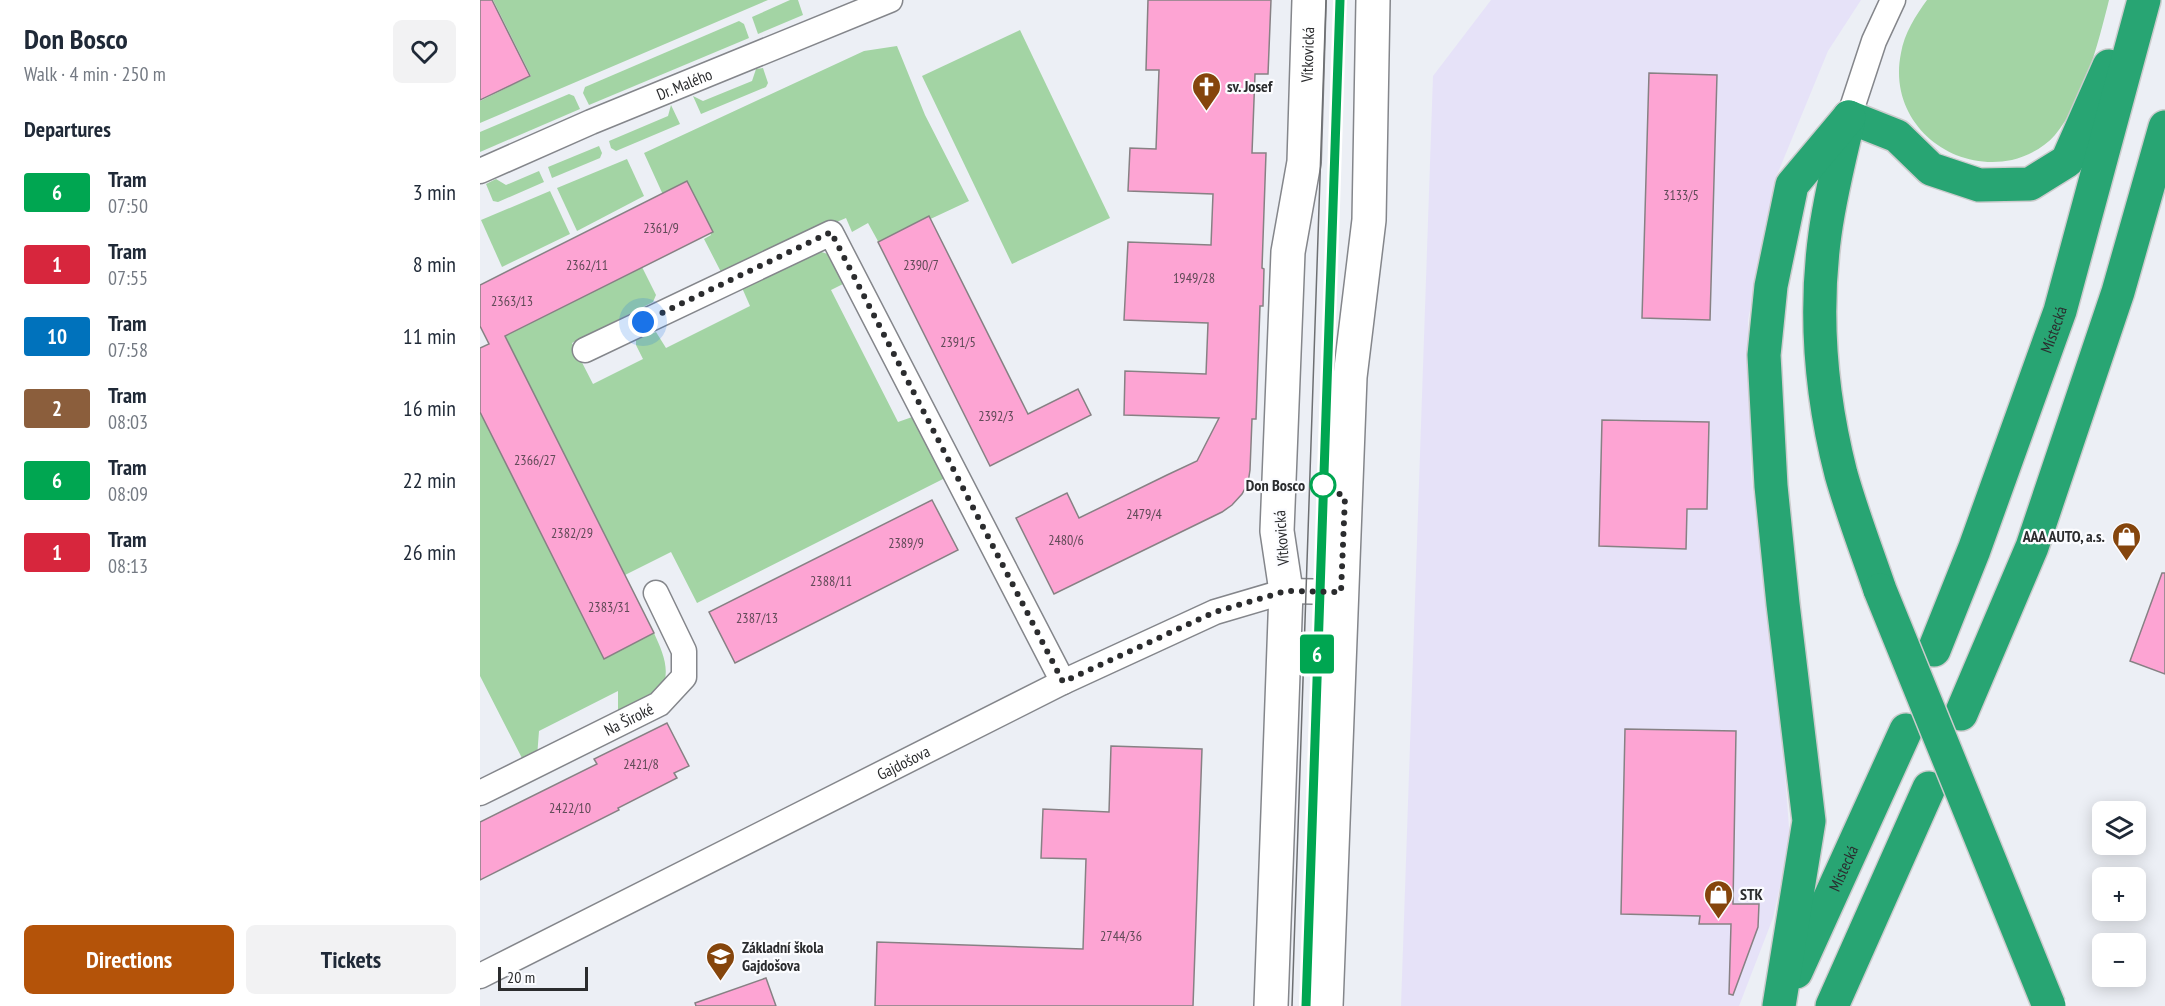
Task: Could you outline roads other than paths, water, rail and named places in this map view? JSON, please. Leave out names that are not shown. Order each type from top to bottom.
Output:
[{"type":"highway","points":[[1849,117],[1897,136],[1931,169],[1979,185],[2030,184],[2067,161],[2138,0]]},
{"type":"highway","name":"Místecká","points":[[1934,650],[1974,550],[2060,311],[2144,0]]},
{"type":"highway","points":[[1849,117],[1835,175],[1825,235],[1820,295],[1822,357],[1829,415],[1842,475],[1880,590],[2049,1006]]},
{"type":"highway","points":[[1780,1006],[1809,821],[1773,509],[1764,355],[1771,286],[1792,185],[1849,117]]},
{"type":"highway","points":[[1961,714],[2032,547],[2118,292],[2165,127]]},
{"type":"highway","name":"Místecká","points":[[1780,1006],[1906,730]]},
{"type":"highway","points":[[1832,1006],[1929,788]]},
{"type":"street","name":"Dr. Malého","points":[[480,171],[591,122],[890,0]]},
{"type":"street","name":"Vítkovická","points":[[1271,1006],[1286,591],[1277,531],[1288,252],[1304,162],[1309,0]]},
{"type":"street","points":[[1326,1006],[1350,377],[1370,220],[1373,0]]},
{"type":"street","points":[[1849,117],[1874,41],[1893,0]]},
{"type":"street","points":[[585,350],[831,232],[1063,682]]},
{"type":"street","name":"Gajdošova","points":[[480,976],[1063,682],[1215,612],[1286,591],[1341,592]]},
{"type":"street","name":"Na Široké","points":[[482,787],[659,704],[684,677],[684,651],[656,593]]},
{"type":"tram line","points":[[1292,1006],[1326,0]]},
{"type":"tram line","points":[[1306,1006],[1340,0]]},
{"type":"tram line","name":"6","points":[[1306,1006],[1340,0]]},
{"type":"place","name":"sv. Josef","points":[[1206,112]]},
{"type":"place","name":"Don Bosco","points":[[1323,485]]},
{"type":"place","name":"AAA AUTO, a.s.","points":[[2126,562]]},
{"type":"place","name":"STK","points":[[1719,920]]},
{"type":"place","name":"Základní škola Gajdošova","points":[[721,982]]}]
